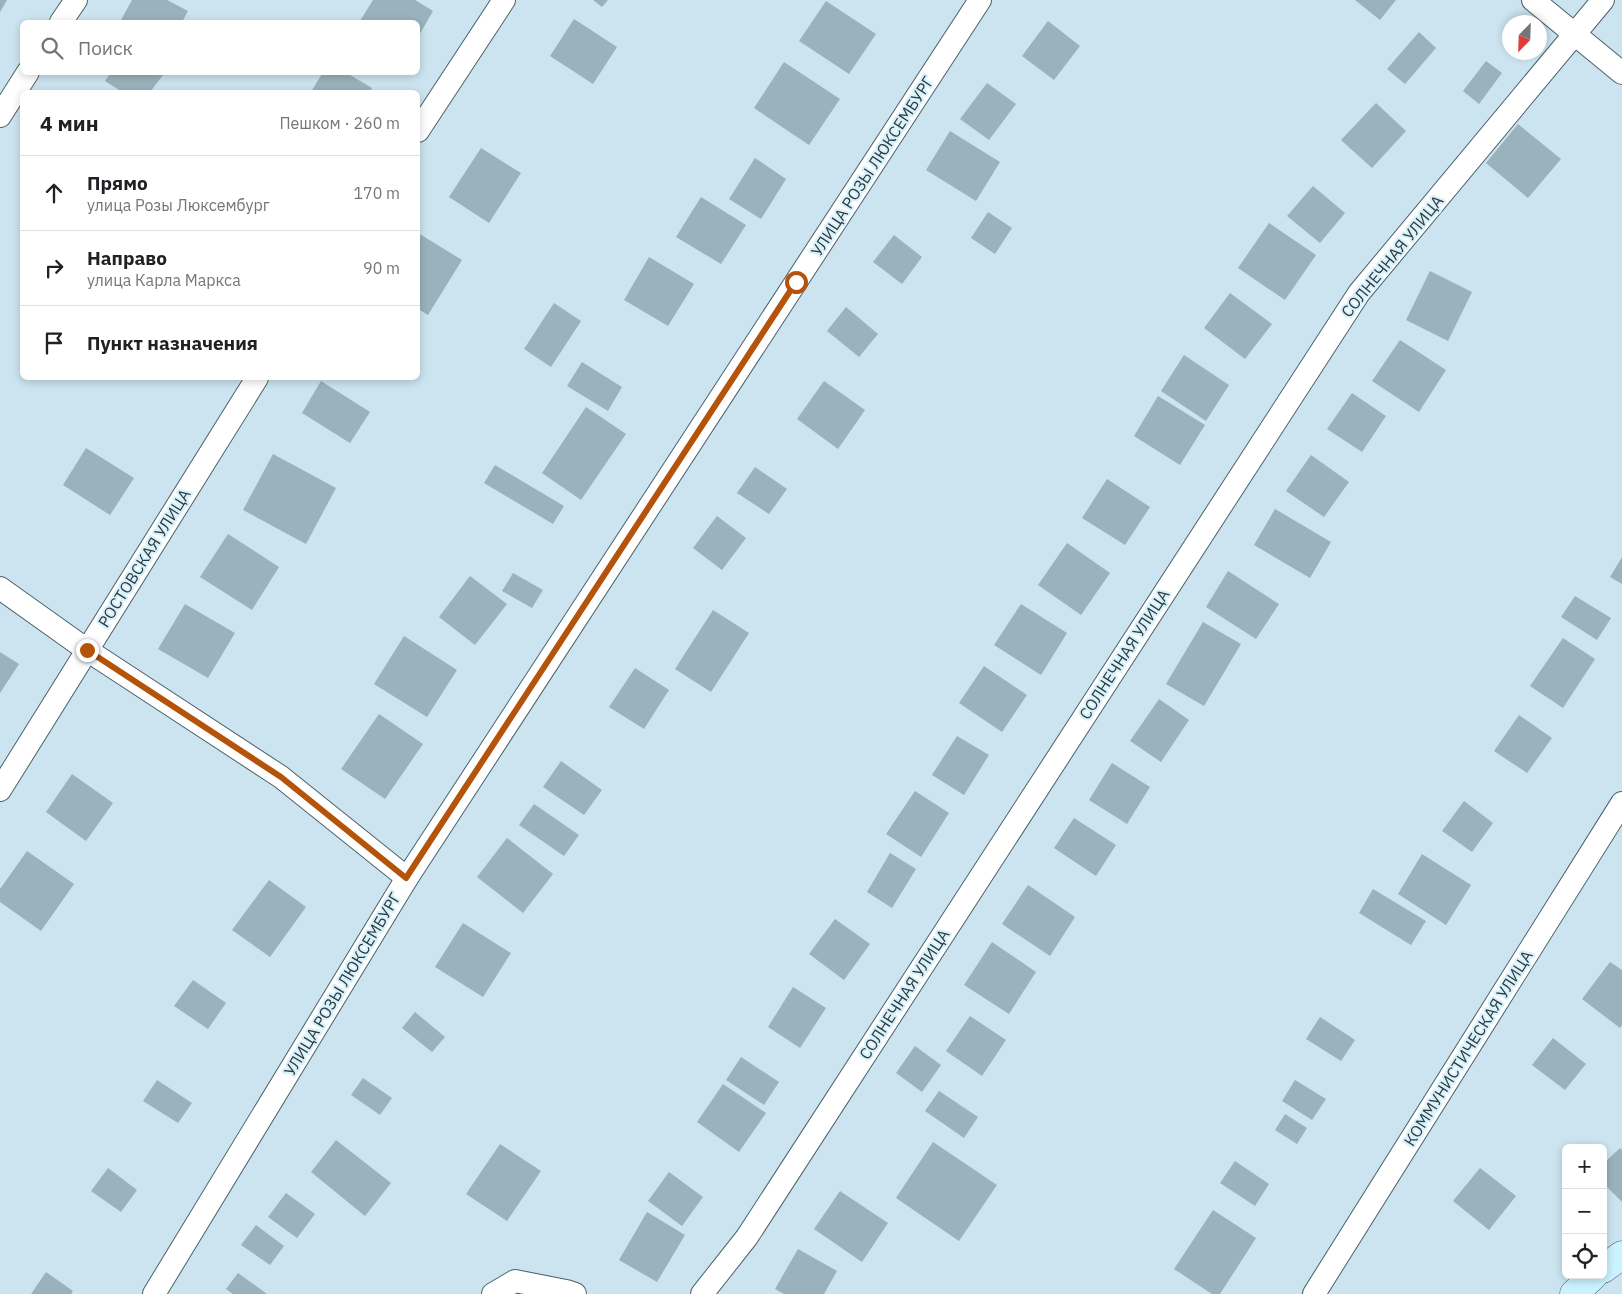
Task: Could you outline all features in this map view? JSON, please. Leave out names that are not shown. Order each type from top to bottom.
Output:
[{"type":"main road","points":[[1607,1266],[1622,1255]]},
{"type":"main road","points":[[1574,1294],[1590,1279]]},
{"type":"street","points":[[62,20],[76,0]]},
{"type":"street","points":[[420,128],[504,0]]},
{"type":"street","name":"УЛИЦА РОЗЫ ЛЮКСЕМБУРГ","points":[[154,1294],[406,878],[980,0]]},
{"type":"street","points":[[1533,0],[1622,73]]},
{"type":"street","name":"СОЛНЕЧНАЯ УЛИЦА","points":[[702,1294],[752,1228],[1359,293],[1603,0]]},
{"type":"street","points":[[0,116],[26,75]]},
{"type":"street","name":"РОСТОВСКАЯ УЛИЦА","points":[[0,790],[256,380]]},
{"type":"street","points":[[0,588],[87,650],[281,777],[406,878]]},
{"type":"street","name":"КОММУНИСТИЧЕСКАЯ УЛИЦА","points":[[1314,1294],[1622,803]]},
{"type":"street","points":[[493,1294],[514,1281],[575,1294]]},
{"type":"building","points":[[0,0],[7,0],[0,12]]},
{"type":"building","points":[[132,0],[167,0],[188,11],[183,20],[121,20]]},
{"type":"building","points":[[373,0],[415,0],[433,11],[420,34],[420,20],[361,20]]},
{"type":"building","points":[[593,0],[608,0],[602,7]]},
{"type":"building","points":[[1355,0],[1396,0],[1380,20]]},
{"type":"building","points":[[826,1],[876,34],[849,74],[799,41]]},
{"type":"building","points":[[574,19],[617,47],[593,84],[550,56]]},
{"type":"building","points":[[1048,21],[1080,46],[1054,80],[1022,56]]},
{"type":"building","points":[[1419,32],[1436,48],[1405,84],[1387,69]]},
{"type":"building","points":[[1486,61],[1502,73],[1479,104],[1463,91]]},
{"type":"building","points":[[784,62],[840,99],[809,145],[754,108]]},
{"type":"building","points":[[109,75],[163,75],[152,90],[119,90],[105,81]]},
{"type":"building","points":[[321,75],[350,75],[372,88],[371,90],[312,90]]},
{"type":"building","points":[[987,83],[1016,104],[989,140],[960,119]]},
{"type":"building","points":[[1376,103],[1406,131],[1372,168],[1341,140]]},
{"type":"building","points":[[1518,124],[1561,159],[1528,198],[1486,163]]},
{"type":"building","points":[[950,131],[1000,162],[976,201],[926,170]]},
{"type":"building","points":[[481,148],[521,173],[489,223],[449,197]]},
{"type":"building","points":[[755,158],[786,179],[761,219],[729,199]]},
{"type":"building","points":[[1313,186],[1345,213],[1320,243],[1287,216]]},
{"type":"building","points":[[701,197],[746,225],[721,264],[676,237]]},
{"type":"building","points":[[988,212],[1012,228],[995,254],[971,238]]},
{"type":"building","points":[[1269,223],[1316,255],[1285,300],[1238,268]]},
{"type":"building","points":[[420,234],[462,260],[428,315],[420,310]]},
{"type":"building","points":[[894,235],[922,257],[902,284],[873,262]]},
{"type":"building","points":[[649,257],[694,284],[668,326],[624,300]]},
{"type":"building","points":[[1430,271],[1472,292],[1448,341],[1406,320]]},
{"type":"building","points":[[1230,293],[1272,324],[1245,359],[1204,328]]},
{"type":"building","points":[[554,303],[581,321],[551,367],[524,349]]},
{"type":"building","points":[[846,307],[878,334],[859,357],[827,331]]},
{"type":"building","points":[[1400,340],[1446,370],[1419,412],[1372,381]]},
{"type":"building","points":[[1184,355],[1229,385],[1206,421],[1161,391]]},
{"type":"building","points":[[582,362],[622,387],[608,411],[567,386]]},
{"type":"building","points":[[321,381],[370,412],[350,443],[302,413]]},
{"type":"building","points":[[824,381],[865,410],[838,449],[797,419]]},
{"type":"building","points":[[1352,393],[1386,416],[1362,452],[1327,429]]},
{"type":"building","points":[[1158,396],[1205,425],[1180,465],[1134,436]]},
{"type":"building","points":[[586,407],[626,434],[581,500],[542,473]]},
{"type":"building","points":[[86,448],[134,478],[110,515],[63,485]]},
{"type":"building","points":[[273,454],[336,488],[306,544],[243,510]]},
{"type":"building","points":[[1311,455],[1349,482],[1324,517],[1286,491]]},
{"type":"building","points":[[495,465],[564,506],[553,524],[484,483]]},
{"type":"building","points":[[755,467],[787,489],[769,514],[737,493]]},
{"type":"building","points":[[1107,479],[1150,507],[1125,545],[1082,518]]},
{"type":"building","points":[[1275,509],[1331,542],[1310,578],[1254,545]]},
{"type":"building","points":[[717,516],[746,538],[722,570],[693,548]]},
{"type":"building","points":[[228,534],[279,567],[252,610],[200,577]]},
{"type":"building","points":[[1067,543],[1110,573],[1081,615],[1038,585]]},
{"type":"building","points":[[1622,557],[1622,584],[1610,577]]},
{"type":"building","points":[[1228,571],[1279,604],[1256,639],[1206,607]]},
{"type":"building","points":[[513,573],[543,590],[532,608],[502,591]]},
{"type":"building","points":[[470,576],[507,604],[475,645],[439,617]]},
{"type":"building","points":[[1575,596],[1611,618],[1597,640],[1561,617]]},
{"type":"building","points":[[185,604],[235,633],[208,678],[158,649]]},
{"type":"building","points":[[1021,604],[1067,633],[1041,675],[994,645]]},
{"type":"building","points":[[713,610],[749,633],[711,692],[675,669]]},
{"type":"building","points":[[1203,622],[1241,644],[1204,706],[1166,684]]},
{"type":"building","points":[[404,636],[457,670],[427,717],[374,684]]},
{"type":"building","points":[[1563,638],[1595,659],[1563,708],[1530,686]]},
{"type":"building","points":[[0,652],[19,664],[0,693]]},
{"type":"building","points":[[984,666],[1027,695],[1002,732],[959,703]]},
{"type":"building","points":[[635,668],[669,690],[644,729],[609,707]]},
{"type":"building","points":[[1159,699],[1189,720],[1161,762],[1130,741]]},
{"type":"building","points":[[379,714],[423,744],[385,799],[341,769]]},
{"type":"building","points":[[1519,715],[1552,738],[1527,773],[1494,751]]},
{"type":"building","points":[[957,736],[989,755],[964,795],[932,775]]},
{"type":"building","points":[[561,761],[602,790],[584,815],[543,787]]},
{"type":"building","points":[[1112,763],[1150,787],[1127,824],[1089,800]]},
{"type":"building","points":[[72,774],[113,803],[86,841],[46,812]]},
{"type":"building","points":[[915,791],[949,813],[921,857],[886,834]]},
{"type":"building","points":[[1464,801],[1493,823],[1472,852],[1442,831]]},
{"type":"building","points":[[534,804],[579,835],[564,856],[519,825]]},
{"type":"building","points":[[1074,818],[1116,845],[1096,876],[1054,848]]},
{"type":"building","points":[[507,838],[553,874],[523,913],[477,877]]},
{"type":"building","points":[[27,851],[74,884],[41,931],[0,902],[0,889]]},
{"type":"building","points":[[890,853],[916,869],[892,908],[867,892]]},
{"type":"building","points":[[1422,854],[1471,885],[1446,925],[1398,894]]},
{"type":"building","points":[[269,880],[306,907],[270,957],[232,930]]},
{"type":"building","points":[[1028,885],[1075,917],[1050,956],[1002,924]]},
{"type":"building","points":[[1373,889],[1426,921],[1411,945],[1359,913]]},
{"type":"building","points":[[835,919],[870,944],[844,980],[809,954]]},
{"type":"building","points":[[463,923],[511,953],[483,997],[435,967]]},
{"type":"building","points":[[992,942],[1036,972],[1009,1014],[964,985]]},
{"type":"building","points":[[1610,962],[1622,970],[1622,1025],[1620,1028],[1582,999]]},
{"type":"building","points":[[193,980],[226,1003],[208,1029],[174,1006]]},
{"type":"building","points":[[793,987],[826,1008],[800,1048],[768,1027]]},
{"type":"building","points":[[415,1012],[445,1037],[432,1052],[402,1028]]},
{"type":"building","points":[[970,1016],[1006,1040],[982,1076],[946,1051]]},
{"type":"building","points":[[1320,1017],[1355,1040],[1341,1061],[1306,1039]]},
{"type":"building","points":[[1553,1038],[1586,1064],[1565,1090],[1532,1065]]},
{"type":"building","points":[[915,1046],[941,1065],[922,1092],[896,1073]]},
{"type":"building","points":[[741,1057],[779,1082],[764,1105],[726,1080]]},
{"type":"building","points":[[363,1078],[392,1098],[380,1115],[351,1095]]},
{"type":"building","points":[[157,1080],[192,1103],[178,1123],[143,1101]]},
{"type":"building","points":[[1295,1080],[1326,1099],[1312,1120],[1282,1101]]},
{"type":"building","points":[[723,1084],[766,1113],[739,1152],[697,1122]]},
{"type":"building","points":[[939,1091],[978,1117],[964,1138],[925,1111]]},
{"type":"building","points":[[1285,1114],[1307,1128],[1297,1144],[1275,1130]]},
{"type":"building","points":[[336,1140],[391,1183],[365,1216],[311,1172]]},
{"type":"building","points":[[933,1142],[997,1185],[959,1241],[896,1198]]},
{"type":"building","points":[[500,1144],[541,1171],[507,1221],[466,1194]]},
{"type":"building","points":[[1620,1148],[1622,1150],[1622,1202],[1607,1187],[1607,1160]]},
{"type":"building","points":[[1235,1161],[1269,1184],[1255,1206],[1220,1183]]},
{"type":"building","points":[[108,1168],[137,1190],[121,1212],[91,1191]]},
{"type":"building","points":[[1480,1168],[1516,1196],[1489,1230],[1453,1201]]},
{"type":"building","points":[[669,1172],[703,1197],[682,1226],[648,1201]]},
{"type":"building","points":[[840,1191],[888,1223],[862,1262],[814,1229]]},
{"type":"building","points":[[286,1193],[315,1214],[297,1238],[268,1217]]},
{"type":"building","points":[[1213,1210],[1256,1238],[1220,1294],[1212,1294],[1174,1269]]},
{"type":"building","points":[[647,1212],[685,1235],[657,1282],[619,1260]]},
{"type":"building","points":[[256,1225],[284,1246],[270,1265],[241,1245]]},
{"type":"building","points":[[798,1249],[837,1271],[824,1294],[784,1294],[775,1289]]},
{"type":"building","points":[[46,1272],[73,1291],[71,1294],[31,1294]]},
{"type":"building","points":[[238,1273],[267,1294],[233,1294],[226,1289]]},
{"type":"route","points":[[87,650],[281,777],[406,878],[796,282]]}]
